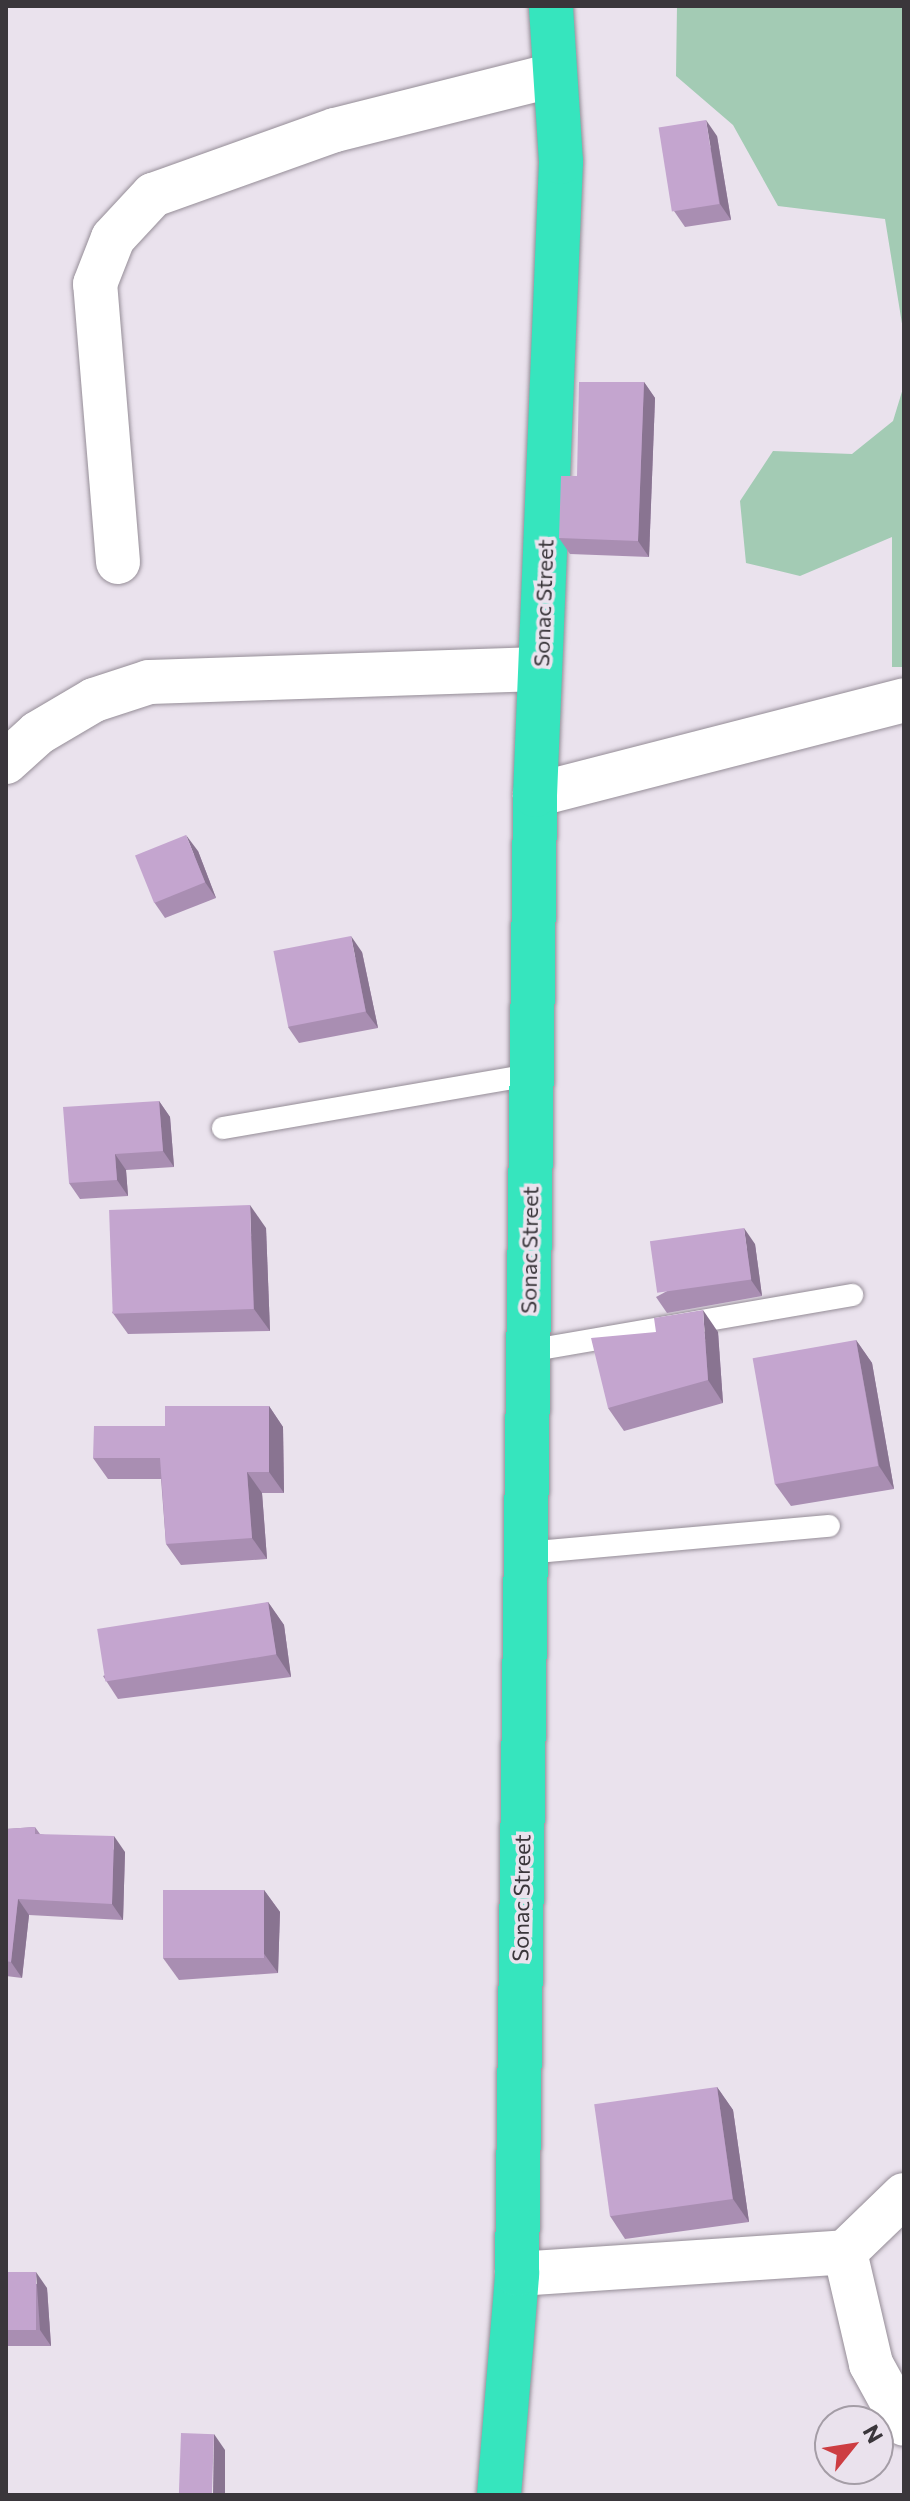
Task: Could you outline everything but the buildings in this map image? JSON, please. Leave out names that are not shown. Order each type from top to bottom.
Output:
[{"type":"highway","name":"Sonac Street","points":[[499,2495],[517,2274],[535,795],[561,162],[551,6]]},
{"type":"street","points":[[118,562],[95,284],[113,238],[153,195],[335,130],[554,75]]},
{"type":"street","points":[[6,762],[38,733],[94,700],[149,682],[540,669]]},
{"type":"street","points":[[535,795],[904,700]]},
{"type":"street","points":[[517,2274],[845,2252],[904,2195]]},
{"type":"street","points":[[845,2252],[871,2364],[904,2424]]},
{"type":"lane","points":[[223,1128],[531,1075]]},
{"type":"lane","points":[[528,1351],[852,1295]]},
{"type":"lane","points":[[525,1553],[829,1526]]},
{"type":"green space","points":[[677,6],[904,6],[904,336],[885,219],[778,206],[733,125],[676,76]]},
{"type":"green space","points":[[904,385],[904,667],[892,667],[892,537],[800,576],[746,563],[740,501],[773,451],[852,454],[893,421]]}]
